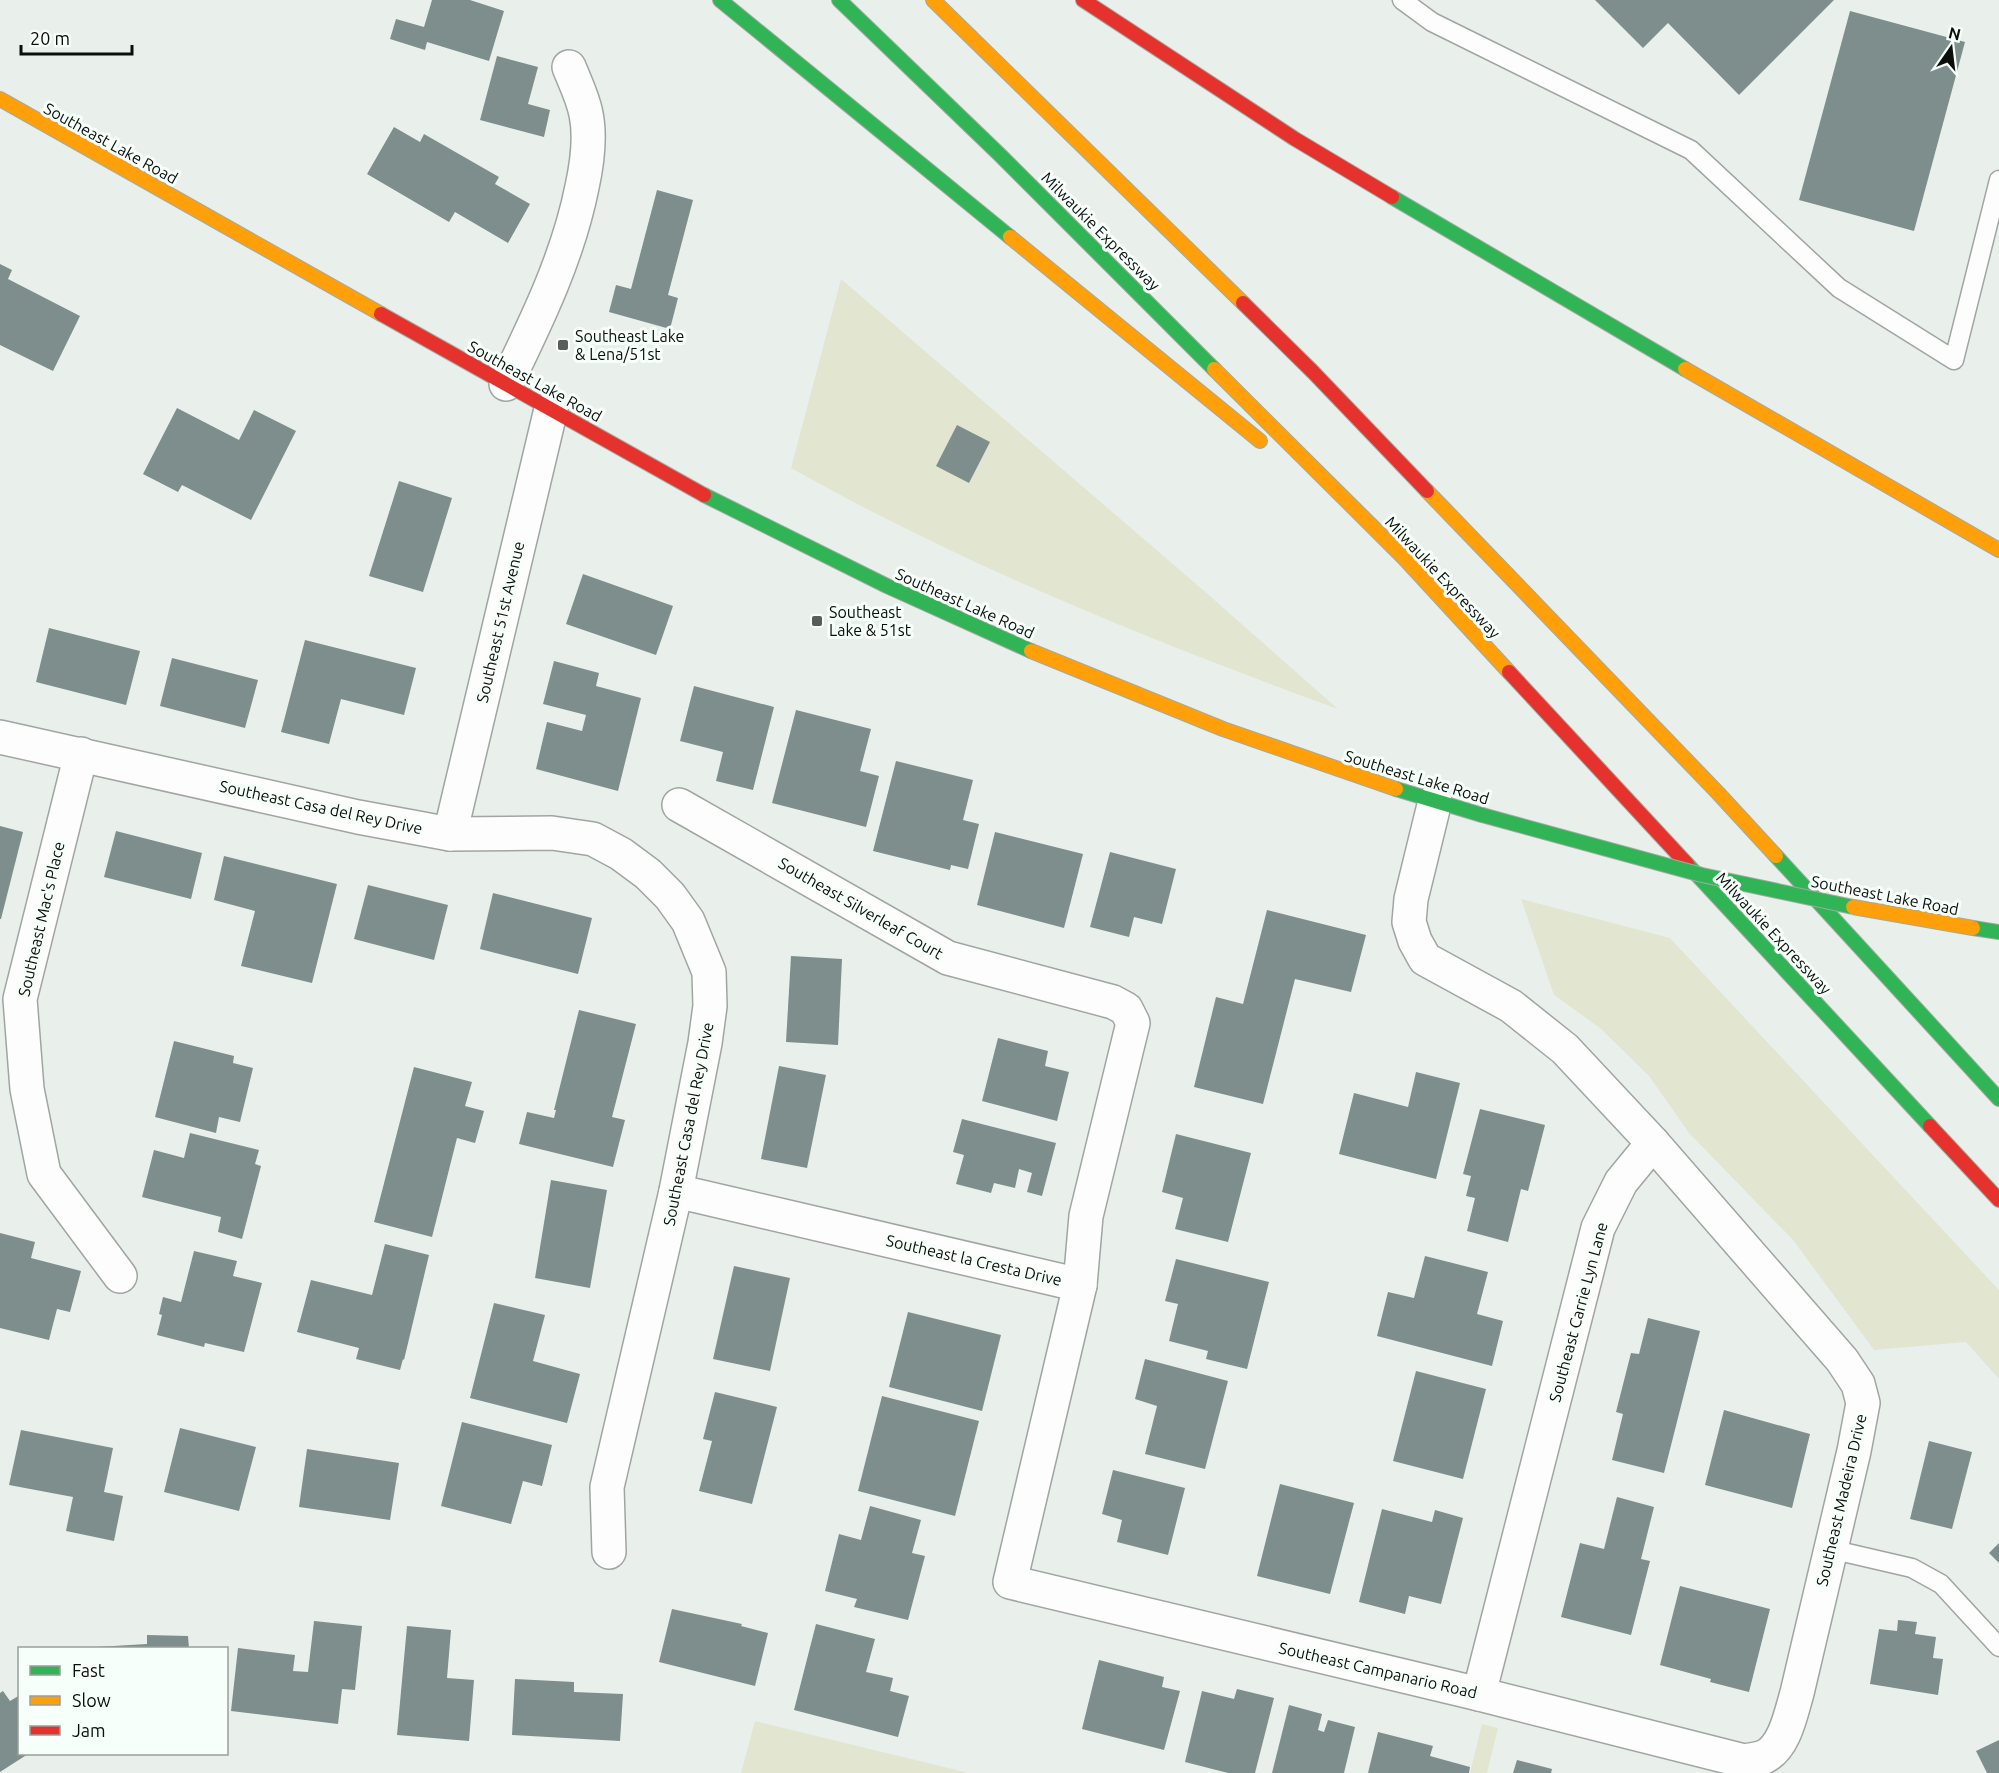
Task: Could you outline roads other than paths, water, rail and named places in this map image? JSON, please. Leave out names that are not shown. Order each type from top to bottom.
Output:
[{"type":"main road","points":[[720,0],[1274,452]]},
{"type":"main road","name":"Milwaukie Expressway","points":[[839,0],[1000,155],[1404,558],[1999,1200]]},
{"type":"main road","points":[[933,0],[1314,372],[1718,793],[1999,1099]]},
{"type":"main road","points":[[1083,0],[1294,139],[1999,550]]},
{"type":"main road","name":"Southeast Lake Road","points":[[0,99],[506,384],[802,545],[1023,647],[1232,731],[1354,776],[1482,815],[1702,875],[1878,912],[1999,932]]},
{"type":"main road","points":[[1293,467],[1404,558]]},
{"type":"street","points":[[506,384],[559,267],[578,208],[588,142],[586,116],[569,67]]},
{"type":"street","name":"Southeast 51st Avenue","points":[[450,834],[551,409]]},
{"type":"street","name":"Southeast Casa del Rey Drive","points":[[0,737],[358,818],[450,834],[552,833],[593,839],[621,854],[648,874],[670,896],[688,921],[709,972],[710,1006],[676,1191],[607,1487],[609,1552]]},
{"type":"street","name":"Southeast Mac's Place","points":[[81,754],[20,999],[27,1089],[44,1174],[120,1276]]},
{"type":"street","points":[[1435,801],[1411,899],[1409,922],[1415,941],[1425,959],[1511,1006],[1565,1049],[1653,1143]]},
{"type":"street","name":"Southeast Silverleaf Court","points":[[679,805],[948,958],[1113,1002],[1126,1010],[1133,1023],[1086,1216],[1080,1285]]},
{"type":"street","name":"Southeast Madeira Drive","points":[[1653,1143],[1842,1360],[1858,1384],[1863,1403],[1854,1451],[1797,1693],[1786,1727],[1776,1746],[1764,1757],[1744,1761]]},
{"type":"street","name":"Southeast Carrie Lyn Lane","points":[[1479,1694],[1598,1228],[1620,1182],[1653,1143]]},
{"type":"street","name":"Southeast la Cresta Drive","points":[[676,1191],[1080,1285],[1010,1582]]},
{"type":"street","name":"Southeast Campanario Road","points":[[1010,1582],[1479,1694],[1744,1761]]},
{"type":"lane","points":[[1402,0],[1432,22],[1691,150],[1839,288],[1954,360],[1999,180]]},
{"type":"lane","points":[[1830,1549],[1912,1568],[1941,1584],[1999,1647]]},
{"type":"place","name":"Southeast Lake & Lena/51st","points":[[563,345]]},
{"type":"place","name":"Southeast Lake & 51st","points":[[817,621]]}]
